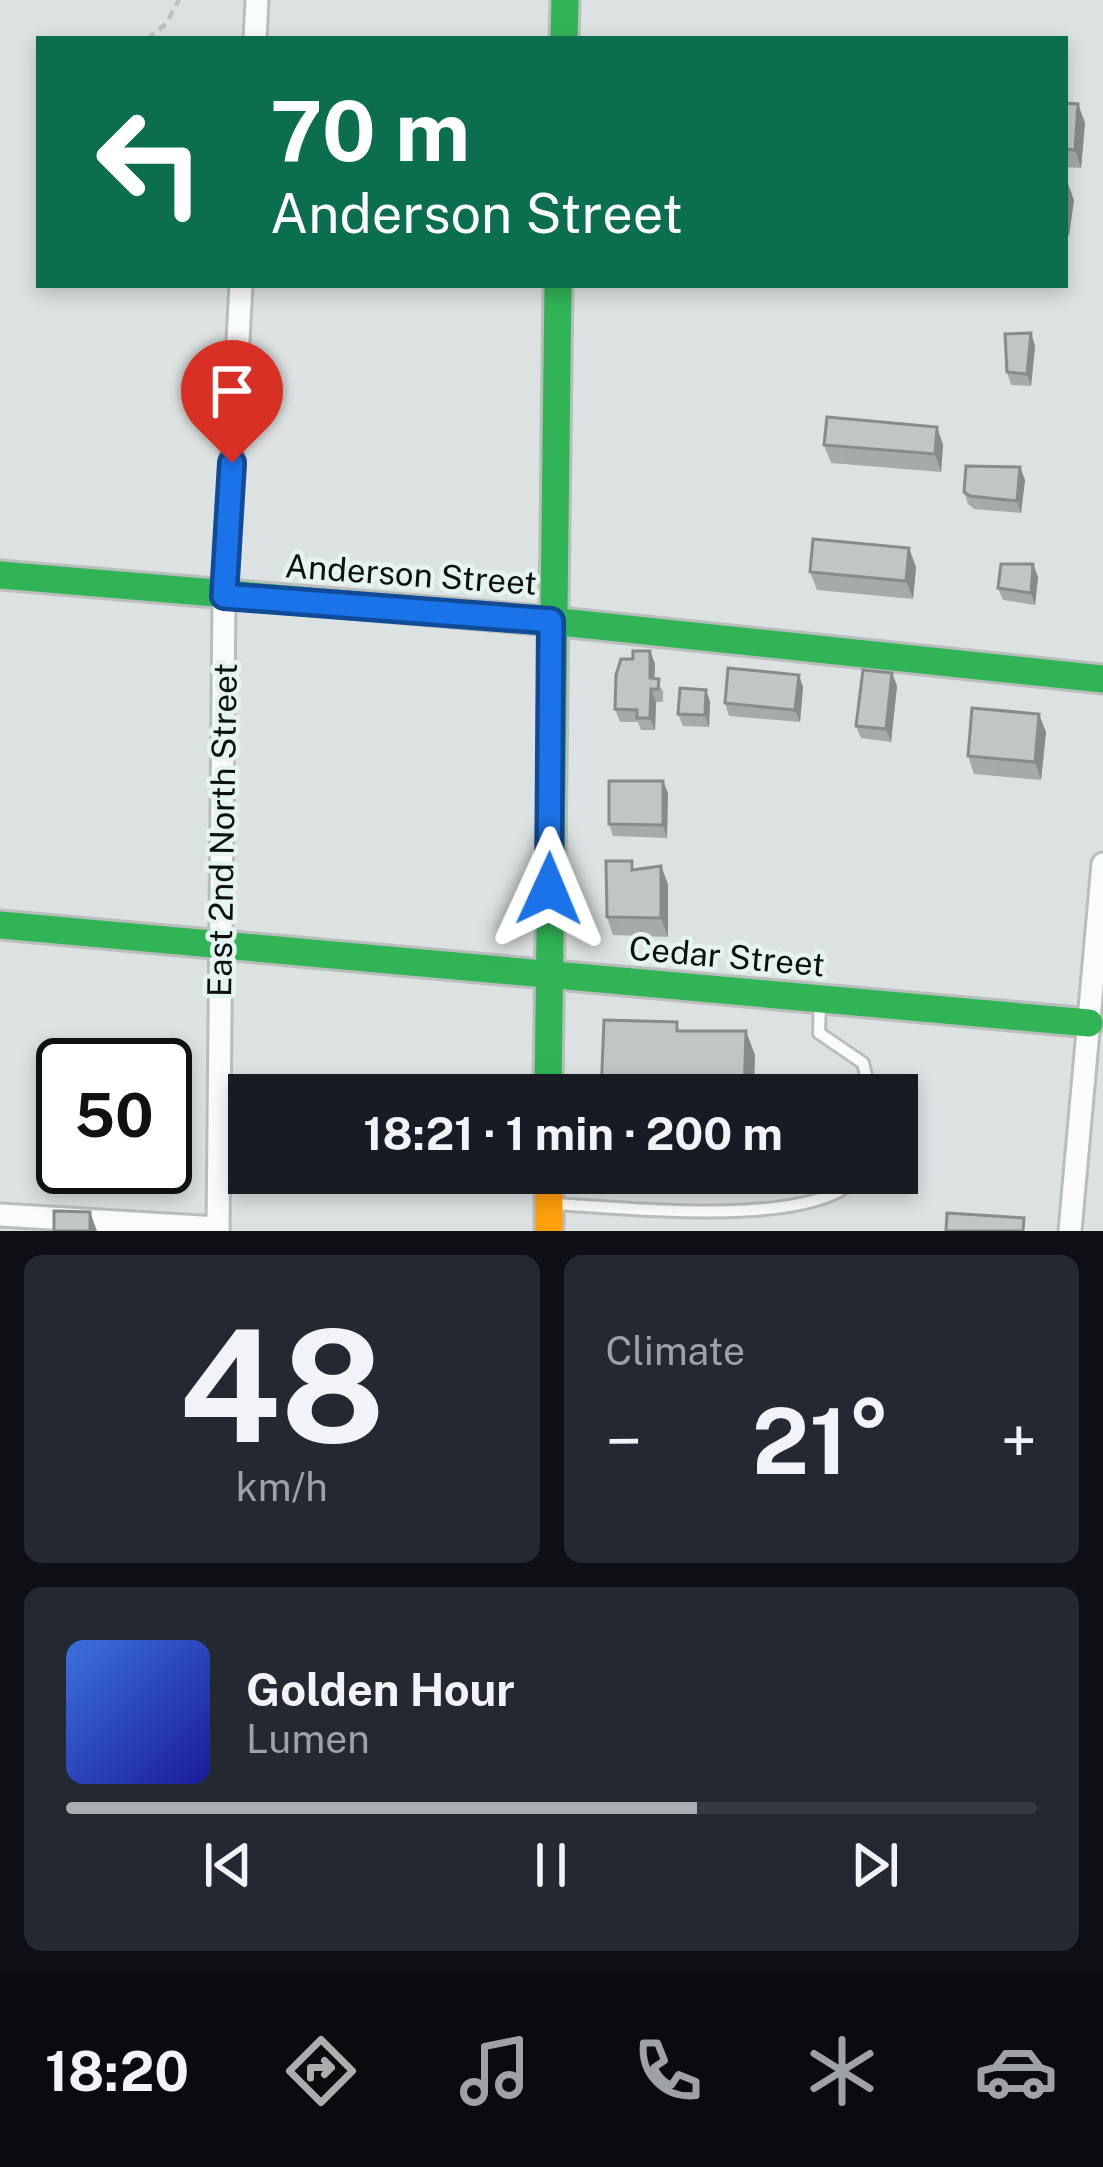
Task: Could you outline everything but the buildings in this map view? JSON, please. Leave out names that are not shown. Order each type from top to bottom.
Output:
[{"type":"street","points":[[254,36],[256,0]]},
{"type":"street","points":[[564,36],[565,0]]},
{"type":"street","name":"East 2nd North Street","points":[[218,1230],[224,596],[241,288]]},
{"type":"street","points":[[548,1074],[559,288]]},
{"type":"street","name":"Anderson Street","points":[[0,575],[551,621],[1103,679]]},
{"type":"street","points":[[1070,1231],[1103,864]]},
{"type":"street","name":"Cedar Street","points":[[0,925],[548,978],[1089,1022]]},
{"type":"street","points":[[0,1215],[218,1230]]},
{"type":"lane","points":[[820,1000],[819,1033],[862,1063],[865,1074]]},
{"type":"lane","points":[[549,1217],[787,1212],[842,1194]]},
{"type":"path","points":[[151,36],[166,24],[179,0]]},
{"type":"traffic: fast","points":[[564,36],[565,0]]},
{"type":"traffic: fast","points":[[548,1074],[558,288]]},
{"type":"traffic: fast","points":[[0,575],[551,621],[1103,679]]},
{"type":"traffic: fast","points":[[0,925],[1089,1023]]},
{"type":"traffic: slow","points":[[549,1194],[549,1231]]},
{"type":"route","points":[[232,463],[224,596],[551,621],[549,889]]}]
